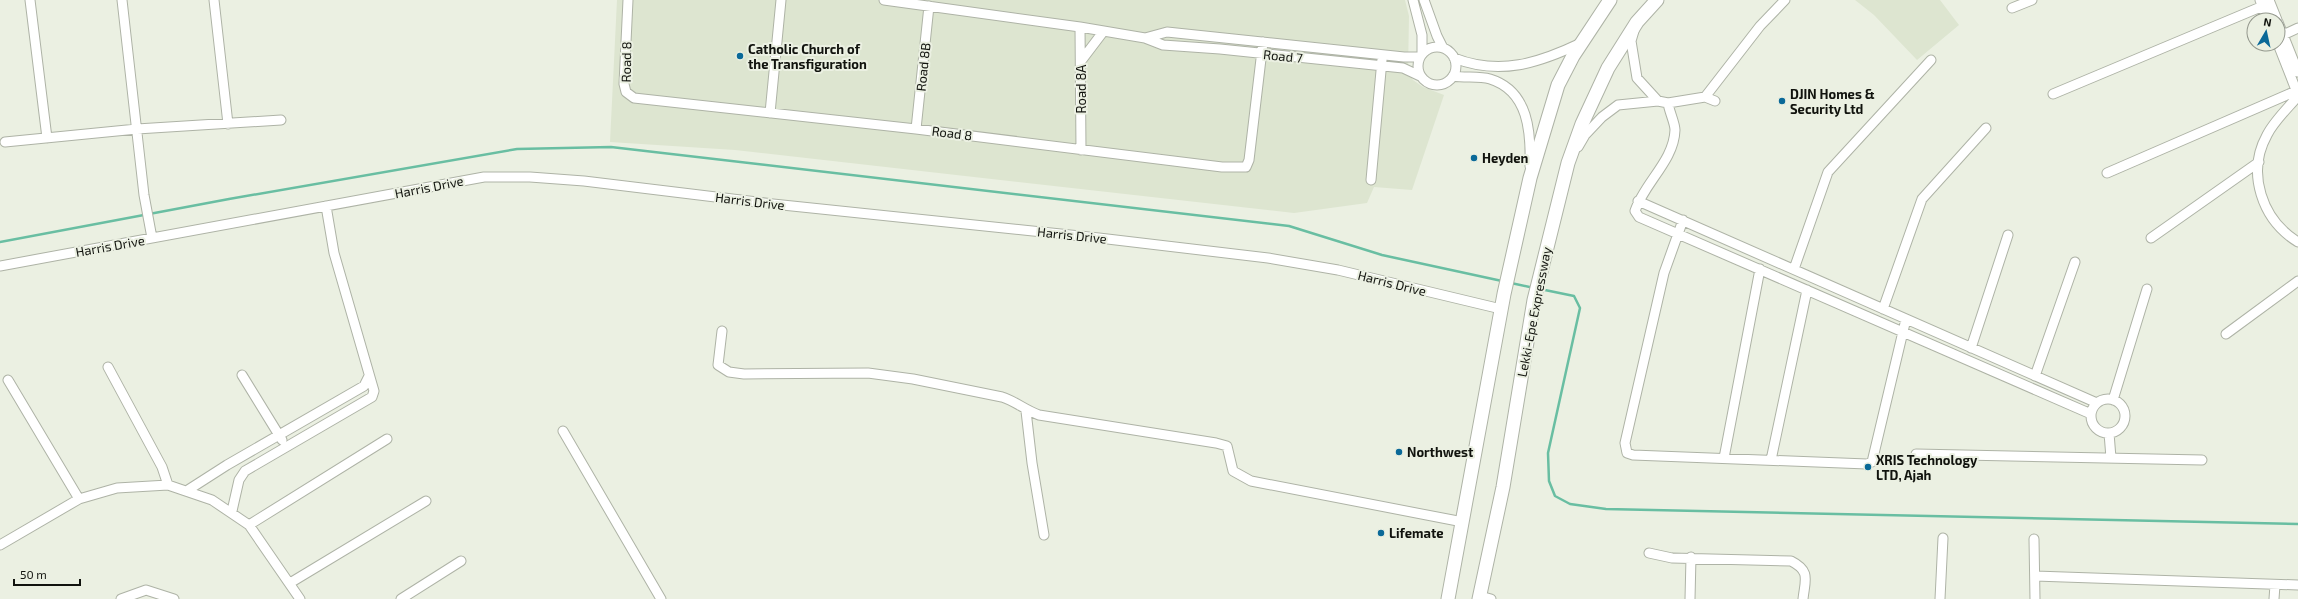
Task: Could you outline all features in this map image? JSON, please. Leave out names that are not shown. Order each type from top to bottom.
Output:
[{"type":"highway","points":[[1448,599],[1504,294],[1530,178],[1547,114],[1558,85],[1598,14],[1610,0]]},
{"type":"highway","name":"Lekki-Epe Expressway","points":[[1484,598],[1539,274],[1557,212],[1568,163],[1582,124],[1608,68],[1637,22],[1656,0]]},
{"type":"street","points":[[30,0],[47,138]]},
{"type":"street","points":[[122,0],[137,129],[152,238]]},
{"type":"street","points":[[214,0],[228,124]]},
{"type":"street","name":"Road 8","points":[[628,0],[624,84],[626,92],[634,98],[916,129],[1222,167],[1246,167],[1251,148],[1263,42]]},
{"type":"street","points":[[770,113],[781,0]]},
{"type":"street","name":"Road 7","points":[[884,0],[1080,27],[1146,38],[1163,45],[1262,53],[1402,68],[1420,76]]},
{"type":"street","points":[[1413,0],[1422,34],[1421,56],[1417,66],[1420,76],[1424,81],[1437,85],[1449,81],[1455,70],[1454,58]]},
{"type":"street","points":[[1424,0],[1443,48],[1454,58],[1465,63],[1504,66],[1540,61],[1581,44]]},
{"type":"street","points":[[1705,96],[1760,26],[1785,0]]},
{"type":"street","points":[[2012,8],[2032,0]]},
{"type":"street","points":[[2264,2],[2266,12]]},
{"type":"street","points":[[2264,2],[2271,12]]},
{"type":"street","points":[[2053,94],[2264,2]]},
{"type":"street","name":"Road 8B","points":[[916,129],[930,6]]},
{"type":"street","points":[[1637,22],[1631,41],[1637,78],[1658,101]]},
{"type":"street","name":"Road 8A","points":[[1080,27],[1081,150]]},
{"type":"street","points":[[2286,33],[2298,28]]},
{"type":"street","points":[[1081,61],[1103,32]]},
{"type":"street","name":"Road 7","points":[[1146,38],[1167,32],[1382,55],[1421,56]]},
{"type":"street","points":[[1220,49],[1221,38]]},
{"type":"street","points":[[2286,42],[2298,72]]},
{"type":"street","points":[[1421,56],[1432,48],[1443,48]]},
{"type":"street","points":[[2281,52],[2297,94]]},
{"type":"street","points":[[1371,180],[1382,55]]},
{"type":"street","points":[[1794,269],[1828,172],[1931,60]]},
{"type":"street","points":[[1453,76],[1490,79],[1504,87],[1519,102],[1528,122],[1531,137],[1530,178]]},
{"type":"street","points":[[2297,94],[2267,134],[2262,147],[2259,162],[2258,180],[2266,209],[2285,234],[2298,242]]},
{"type":"street","points":[[2106,173],[2297,94]]},
{"type":"street","points":[[1568,163],[1586,135],[1602,117],[1618,105],[1658,101],[1668,103],[1705,96],[1715,101]]},
{"type":"street","points":[[1668,103],[1669,114],[1675,128],[1673,138],[1662,165],[1638,201],[1635,214],[2091,414]]},
{"type":"street","points":[[5,142],[137,129],[281,120]]},
{"type":"street","points":[[1883,309],[1922,199],[1986,128]]},
{"type":"street","points":[[2151,238],[2259,162]]},
{"type":"street","name":"Harris Drive","points":[[0,266],[484,177],[530,177],[584,180],[773,204],[1092,237],[1268,258],[1338,270],[1501,309]]},
{"type":"street","points":[[1638,201],[2097,404]]},
{"type":"street","points":[[232,511],[240,480],[245,471],[372,397],[374,391],[334,253],[326,206]]},
{"type":"street","points":[[1683,220],[1664,272],[1650,326],[1624,448],[1627,453],[1632,455],[1867,464],[1872,462],[1906,319]]},
{"type":"street","points":[[1971,348],[2008,235]]},
{"type":"street","points":[[2035,376],[2075,262]]},
{"type":"street","points":[[1724,458],[1760,269]]},
{"type":"street","points":[[2226,334],[2298,281]]},
{"type":"street","points":[[2113,400],[2147,289]]},
{"type":"street","points":[[1772,460],[1808,290]]},
{"type":"street","points":[[722,331],[718,365],[729,372],[744,374],[846,371],[868,373],[913,379],[1002,397],[1010,399],[1026,411],[1039,415],[1227,446],[1233,471],[1251,481],[1462,522]]},
{"type":"street","points":[[108,367],[162,467],[168,485]]},
{"type":"street","points":[[242,375],[286,446]]},
{"type":"street","points":[[188,490],[364,386],[369,376]]},
{"type":"street","points":[[8,380],[79,499]]},
{"type":"street","points":[[2107,399],[2113,400],[2122,407],[2125,418],[2120,428],[2109,433],[2098,430],[2094,425],[2091,414],[2097,404],[2107,399]]},
{"type":"street","points":[[335,403],[342,414]]},
{"type":"street","points":[[1026,411],[1032,463],[1044,535]]},
{"type":"street","points":[[563,431],[661,599]]},
{"type":"street","points":[[2109,433],[2111,458]]},
{"type":"street","points":[[249,525],[387,439]]},
{"type":"street","points":[[1916,454],[2202,460]]},
{"type":"street","points":[[0,545],[79,499],[117,488],[168,485],[188,490],[212,500],[232,511],[249,525],[300,599]]},
{"type":"street","points":[[290,583],[426,501]]},
{"type":"street","points":[[1940,599],[1943,538]]},
{"type":"street","points":[[2034,539],[2035,599]]},
{"type":"street","points":[[1649,553],[1672,558],[1691,557],[1791,561],[1802,566],[1806,575],[1803,599]]},
{"type":"street","points":[[1690,599],[1691,557]]},
{"type":"street","points":[[401,599],[461,561]]},
{"type":"street","points":[[2035,576],[2298,585]]},
{"type":"street","points":[[2274,599],[2275,585]]},
{"type":"street","points":[[121,599],[127,595],[146,590],[174,599]]},
{"type":"shaded area","points":[[617,0],[1405,0],[1409,16],[1408,72],[1413,80],[1423,87],[1444,95],[1412,190],[1374,187],[1367,203],[1294,213],[735,150],[610,142]]},
{"type":"shaded area","points":[[1855,0],[1940,0],[1959,25],[1917,60],[1874,15]]},
{"type":"waterway","points":[[0,242],[229,199],[517,149],[611,147],[1289,226],[1382,255],[1502,281]]},
{"type":"waterway","points":[[1511,283],[1534,288]]},
{"type":"waterway","points":[[1540,289],[1574,296],[1580,308],[1548,453],[1549,481],[1555,496],[1570,504],[1606,509],[2298,524]]},
{"type":"place","name":"Catholic Church of the Transfiguration","points":[[740,56]]},
{"type":"place","name":"DJIN Homes & Security Ltd","points":[[1782,101]]},
{"type":"place","name":"Heyden","points":[[1474,158]]},
{"type":"place","name":"Northwest","points":[[1399,452]]},
{"type":"place","name":"XRIS Technology LTD, Ajah","points":[[1868,467]]},
{"type":"place","name":"Lifemate","points":[[1381,533]]}]
